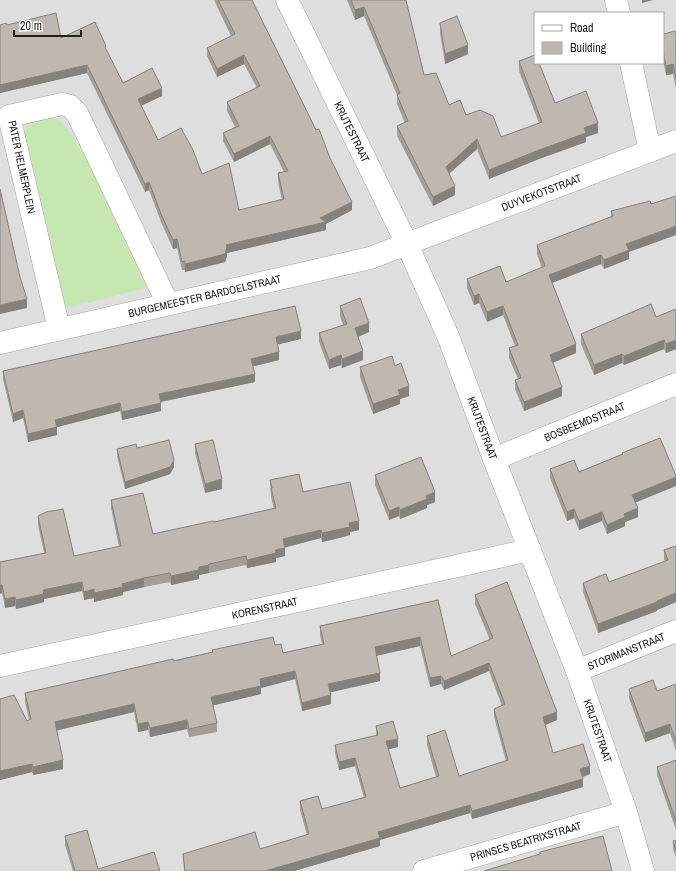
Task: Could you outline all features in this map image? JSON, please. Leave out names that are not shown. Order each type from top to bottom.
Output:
[{"type":"street","name":"KRIJTESTRAAT","points":[[287,0],[407,244],[448,336],[494,459],[577,670],[626,812],[643,871]]},
{"type":"street","points":[[616,0],[619,12]]},
{"type":"street","points":[[631,64],[650,151]]},
{"type":"street","name":"PATER HELMERPLEIN","points":[[59,329],[5,117],[62,104],[70,106],[77,113],[168,304]]},
{"type":"street","name":"DUYVEKOTSTRAAT","points":[[407,244],[676,141]]},
{"type":"street","name":"BURGEMEESTER BARDOELSTRAAT","points":[[0,342],[370,258],[407,244]]},
{"type":"street","name":"BOSBEEMDSTRAAT","points":[[494,459],[676,384]]},
{"type":"street","name":"KORENSTRAAT","points":[[0,666],[530,550]]},
{"type":"street","name":"STORIMANSTRAAT","points":[[577,670],[676,630]]},
{"type":"street","name":"PRINSES BEATRIXSTRAAT","points":[[424,871],[626,812]]},
{"type":"shaded area","points":[[0,0],[676,0],[676,871],[0,871]]},
{"type":"green space","points":[[39,118],[52,118],[61,121],[86,157],[147,283],[145,288],[76,306],[65,307],[24,135],[27,124]]},
{"type":"building","points":[[218,0],[252,0],[316,130],[319,129],[330,158],[352,202],[320,218],[326,222],[226,245],[227,247],[225,254],[185,264],[185,261],[182,262],[177,239],[173,240],[149,182],[145,184],[87,65],[0,85],[0,25],[6,23],[7,25],[56,13],[61,38],[95,22],[106,46],[105,47],[123,83],[152,68],[162,88],[138,99],[158,140],[181,128],[193,150],[202,174],[229,163],[239,210],[284,199],[278,173],[288,171],[270,136],[234,154],[223,133],[239,126],[227,102],[260,86],[244,55],[217,69],[207,48],[235,34]]},
{"type":"building","points":[[351,0],[406,0],[424,75],[436,73],[449,105],[460,100],[466,115],[480,110],[493,116],[501,137],[542,122],[519,61],[534,55],[534,64],[539,64],[555,103],[586,91],[598,123],[584,128],[586,133],[489,170],[477,139],[446,167],[455,186],[433,197],[397,126],[408,121],[397,95],[400,93],[364,7],[355,10]]},
{"type":"building","points":[[457,16],[468,45],[445,54],[440,23]]},
{"type":"building","points":[[676,31],[676,79],[673,64],[666,66],[664,56],[664,34]]},
{"type":"building","points":[[0,189],[20,277],[27,299],[0,305]]},
{"type":"building","points":[[676,196],[676,226],[626,244],[629,250],[604,260],[601,255],[549,275],[576,344],[550,355],[562,387],[524,402],[515,380],[521,378],[509,348],[518,345],[503,306],[487,312],[479,294],[474,296],[467,279],[500,266],[506,282],[545,266],[537,245],[613,216],[611,211],[650,201],[651,204]]},
{"type":"building","points":[[360,298],[369,323],[355,328],[363,351],[342,359],[341,355],[329,360],[319,333],[347,324],[340,306]]},
{"type":"building","points":[[651,304],[656,317],[676,309],[676,340],[666,344],[664,340],[624,356],[622,354],[594,365],[581,334]]},
{"type":"building","points":[[295,306],[301,331],[276,337],[279,352],[251,359],[255,374],[159,394],[161,403],[122,412],[120,403],[81,413],[55,420],[57,427],[28,434],[23,410],[13,414],[3,371]]},
{"type":"building","points":[[392,356],[395,366],[401,363],[409,386],[398,390],[400,395],[373,404],[360,367]]},
{"type":"building","points":[[660,438],[676,477],[632,495],[638,508],[624,514],[625,517],[607,525],[602,512],[579,521],[574,509],[567,512],[550,469],[574,460],[579,472]]},
{"type":"building","points":[[169,440],[174,460],[170,467],[125,482],[117,449],[136,444],[137,448]]},
{"type":"building","points":[[213,440],[222,479],[205,484],[195,444]]},
{"type":"building","points":[[421,457],[435,492],[426,496],[427,499],[400,510],[399,507],[389,511],[375,475]]},
{"type":"building","points":[[299,474],[303,492],[350,482],[359,521],[349,523],[350,527],[322,533],[321,530],[283,539],[285,548],[275,550],[276,553],[247,560],[246,556],[209,564],[199,567],[199,570],[171,576],[170,573],[144,578],[122,584],[123,587],[94,593],[94,589],[84,592],[82,582],[43,590],[44,594],[16,600],[15,597],[5,599],[2,585],[0,585],[0,562],[46,553],[38,516],[46,512],[63,509],[74,556],[121,546],[111,500],[143,493],[153,534],[276,508],[270,480]]},
{"type":"building","points":[[676,546],[676,593],[657,602],[598,624],[583,583],[605,574],[609,582],[668,560],[664,550]]},
{"type":"building","points":[[507,582],[557,712],[543,717],[553,753],[583,744],[590,766],[580,769],[583,779],[472,811],[470,805],[378,832],[380,838],[265,871],[185,871],[183,854],[255,832],[260,849],[309,834],[300,801],[318,796],[322,809],[366,797],[355,758],[339,762],[335,745],[378,735],[376,726],[393,721],[398,739],[386,741],[400,788],[439,776],[427,736],[445,730],[459,776],[508,760],[494,709],[505,704],[489,663],[444,681],[441,676],[430,678],[420,637],[375,647],[380,673],[328,684],[331,695],[302,703],[295,671],[260,679],[261,686],[211,697],[217,723],[189,729],[187,720],[150,728],[148,722],[138,724],[134,704],[55,722],[63,760],[33,767],[32,764],[0,771],[0,699],[14,695],[27,721],[31,719],[25,693],[173,659],[174,661],[213,652],[212,650],[273,637],[275,645],[281,644],[283,653],[324,644],[320,626],[438,600],[451,656],[493,638],[475,595]]},
{"type":"building","points":[[653,680],[657,691],[676,684],[676,742],[670,724],[645,733],[629,689]]},
{"type":"building","points":[[676,760],[676,821],[657,767]]},
{"type":"building","points":[[87,830],[98,869],[154,852],[160,871],[75,871],[65,836]]},
{"type":"building","points":[[603,836],[612,871],[484,871],[540,854],[540,852]]},
{"type":"building","points":[[676,840],[676,850],[673,841]]}]
